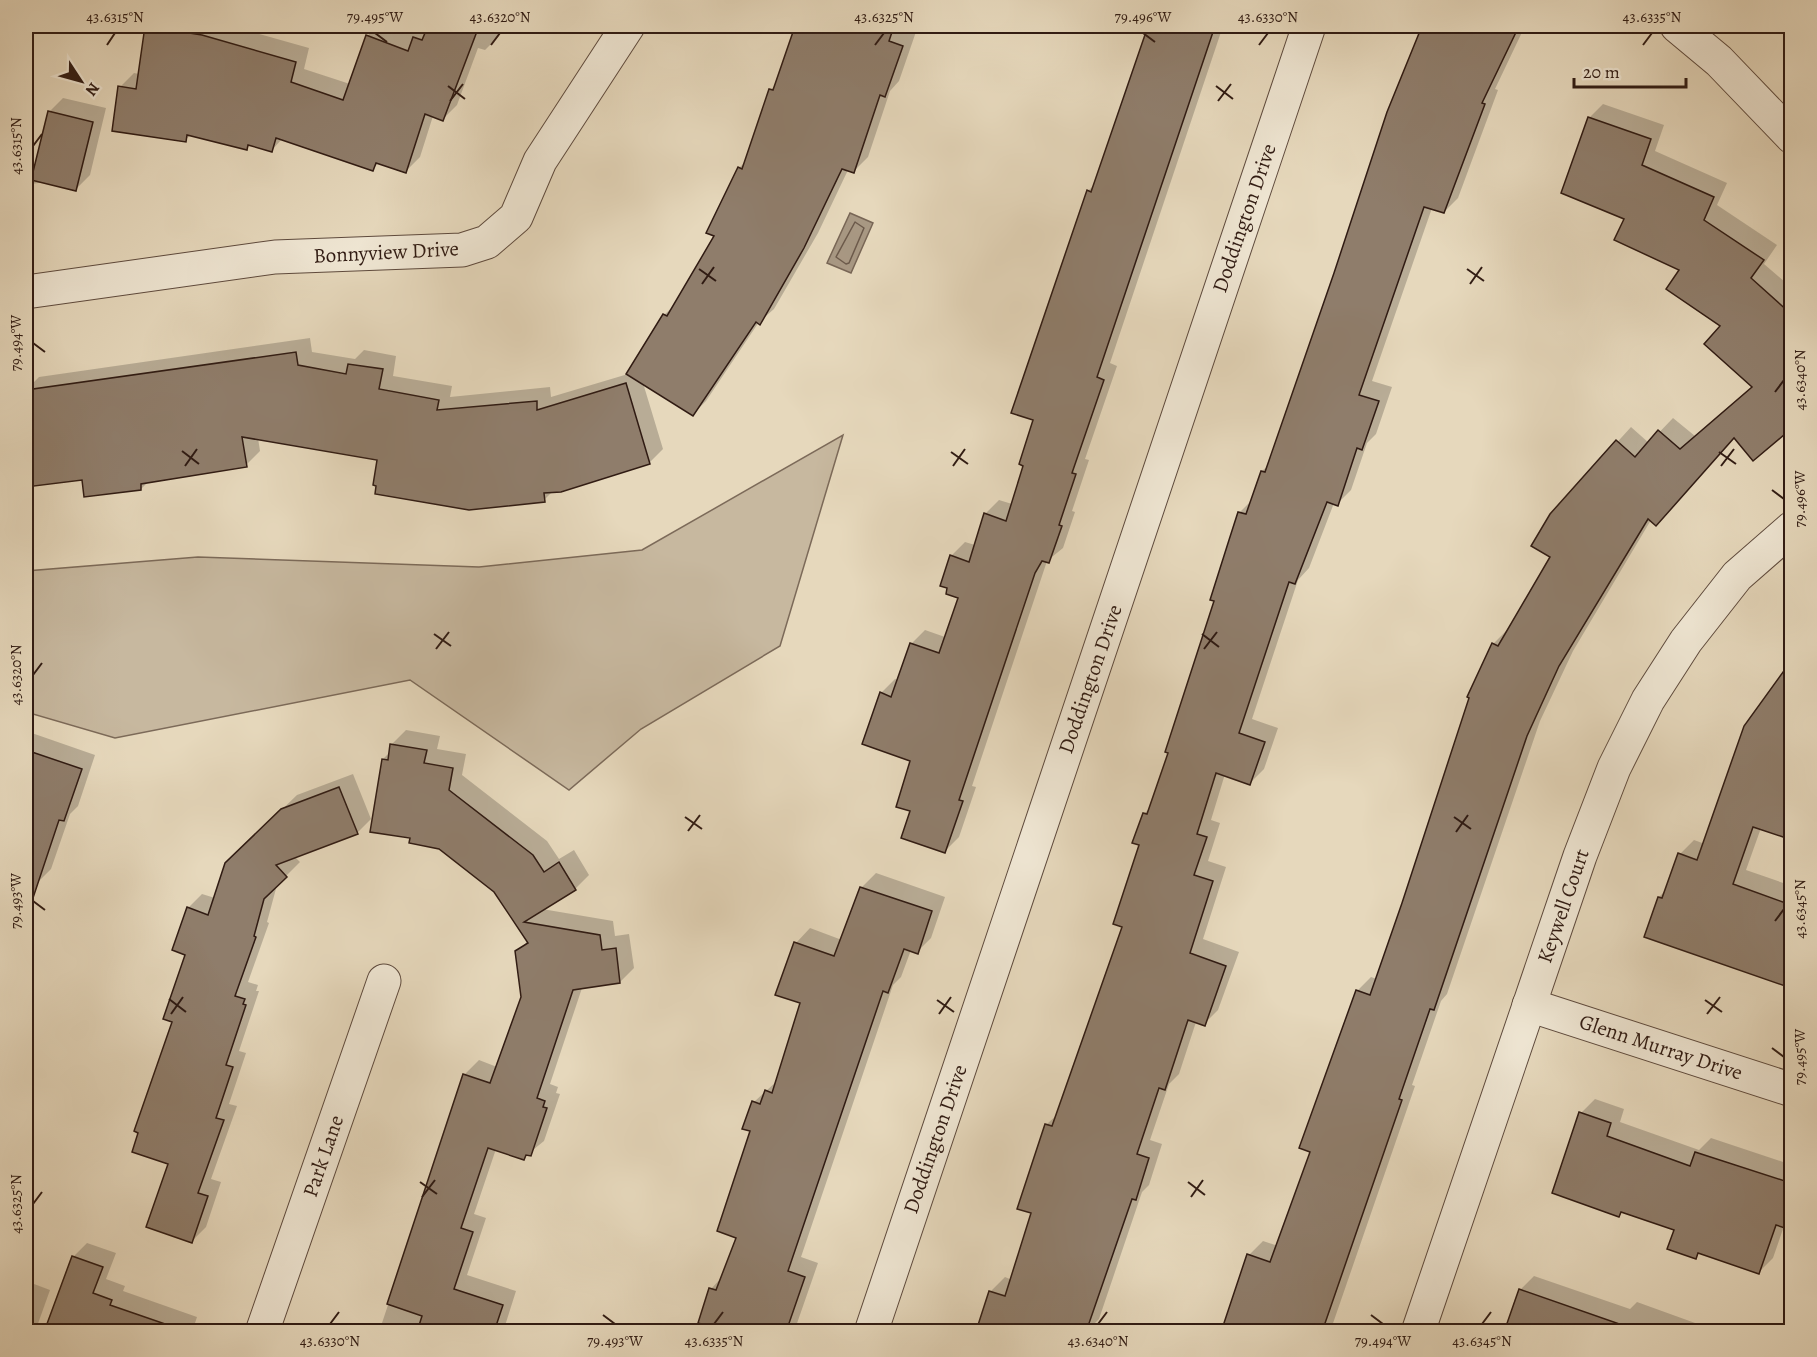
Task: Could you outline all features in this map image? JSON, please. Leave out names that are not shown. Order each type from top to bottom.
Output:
[{"type":"street","name":"Bonnyview Drive","points":[[26,292],[275,257],[462,250],[487,242],[516,217],[540,161],[628,26]]},
{"type":"street","name":"Doddington Drive","points":[[871,1332],[1309,26]]},
{"type":"street","points":[[1677,26],[1719,61],[1791,136]]},
{"type":"street","name":"Keywell Court","points":[[1418,1332],[1605,790],[1648,700],[1686,641],[1737,576],[1791,528]]},
{"type":"street","name":"Park Lane","points":[[262,1332],[384,981]]},
{"type":"street","name":"Glenn Murray Drive","points":[[1529,1005],[1791,1090]]},
{"type":"shaded area","points":[[843,435],[780,646],[641,729],[569,790],[410,680],[115,738],[26,712],[26,571],[198,557],[479,567],[642,550]]},
{"type":"water","points":[[850,213],[873,223],[851,273],[827,263]]},
{"type":"building","points":[[145,26],[202,35],[296,62],[291,82],[343,100],[366,35],[408,51],[413,37],[422,40],[428,26],[479,26],[443,121],[425,114],[406,173],[376,163],[373,171],[276,138],[272,152],[248,145],[247,150],[187,135],[186,142],[112,131],[118,86],[136,89]]},
{"type":"building","points":[[795,26],[894,26],[889,41],[903,46],[885,97],[880,95],[854,173],[842,169],[804,248],[760,325],[756,322],[693,416],[626,374],[663,314],[667,316],[714,236],[706,233],[738,167],[742,169],[769,89],[773,90]]},
{"type":"building","points":[[1148,26],[1215,26],[1097,377],[1104,380],[1072,473],[1076,474],[1059,525],[1062,526],[1049,563],[1042,561],[1035,573],[959,800],[963,801],[945,853],[901,838],[910,811],[896,807],[910,761],[862,744],[880,692],[891,697],[910,643],[939,653],[958,598],[946,594],[947,588],[940,586],[950,555],[969,562],[984,513],[1006,521],[1023,466],[1019,464],[1033,420],[1011,413],[1087,190],[1091,192]]},
{"type":"building","points":[[1422,26],[1519,26],[1482,103],[1485,104],[1444,213],[1424,207],[1359,395],[1379,401],[1362,450],[1357,448],[1338,506],[1327,502],[1295,584],[1289,582],[1239,733],[1265,742],[1250,785],[1216,773],[1197,834],[1207,837],[1194,875],[1213,881],[1190,953],[1226,966],[1205,1026],[1188,1020],[1165,1090],[1159,1088],[1137,1154],[1149,1158],[1136,1200],[1132,1199],[1086,1332],[997,1332],[978,1325],[989,1291],[1005,1296],[1031,1213],[1017,1209],[1045,1124],[1052,1126],[1122,927],[1113,924],[1139,845],[1132,843],[1143,813],[1147,814],[1168,753],[1165,752],[1214,601],[1210,600],[1238,512],[1246,514],[1261,471],[1265,472],[1387,112]]},
{"type":"building","points":[[48,111],[93,122],[76,191],[31,180]]},
{"type":"building","points":[[1588,117],[1651,139],[1642,165],[1714,197],[1704,220],[1764,260],[1751,278],[1791,314],[1791,429],[1753,461],[1734,438],[1656,526],[1648,519],[1559,666],[1527,736],[1434,1010],[1430,1009],[1399,1099],[1402,1100],[1322,1332],[1221,1332],[1247,1254],[1270,1262],[1310,1152],[1299,1148],[1356,990],[1370,995],[1469,698],[1467,697],[1492,643],[1498,646],[1550,557],[1531,546],[1550,514],[1616,440],[1635,457],[1658,430],[1680,449],[1752,387],[1704,344],[1720,326],[1666,289],[1679,270],[1614,240],[1624,219],[1561,193]]},
{"type":"building","points":[[296,352],[298,365],[346,374],[348,364],[383,369],[379,389],[439,400],[437,410],[537,401],[537,410],[626,383],[650,464],[561,492],[544,493],[545,502],[469,510],[375,494],[376,486],[373,485],[377,460],[242,437],[247,467],[141,484],[141,490],[84,497],[82,480],[26,487],[26,390]]},
{"type":"building","points":[[1791,661],[1791,823],[1786,838],[1753,827],[1733,884],[1791,905],[1791,988],[1644,937],[1658,897],[1662,898],[1678,853],[1697,860],[1744,726]]},
{"type":"building","points":[[390,744],[427,750],[424,763],[453,768],[449,790],[533,855],[544,872],[559,862],[576,890],[524,922],[600,935],[602,950],[616,948],[620,983],[573,990],[537,1098],[545,1101],[543,1107],[547,1108],[531,1156],[526,1155],[524,1160],[488,1148],[461,1228],[473,1232],[454,1289],[503,1305],[494,1332],[417,1332],[422,1316],[387,1304],[463,1074],[490,1083],[521,997],[515,951],[528,943],[494,892],[439,849],[409,843],[410,838],[370,832],[382,759],[388,760]]},
{"type":"building","points":[[26,750],[82,769],[64,821],[59,820],[31,904],[26,903]]},
{"type":"building","points":[[339,787],[358,834],[276,865],[287,877],[264,899],[254,936],[256,937],[235,996],[245,999],[243,1004],[246,1005],[226,1065],[233,1067],[216,1118],[224,1120],[198,1193],[208,1196],[192,1243],[146,1227],[168,1164],[132,1152],[138,1133],[134,1131],[172,1022],[163,1019],[185,955],[172,950],[187,907],[208,915],[225,863],[281,809]]},
{"type":"building","points":[[860,887],[932,911],[918,954],[904,949],[888,993],[883,991],[788,1271],[805,1277],[786,1332],[705,1332],[705,1325],[698,1323],[709,1288],[716,1290],[736,1238],[717,1231],[750,1131],[742,1129],[752,1101],[760,1104],[765,1090],[772,1093],[800,1003],[775,995],[794,942],[834,956]]},
{"type":"building","points":[[1579,1112],[1611,1123],[1607,1136],[1690,1166],[1695,1152],[1791,1183],[1791,1230],[1776,1225],[1759,1274],[1698,1253],[1696,1259],[1667,1249],[1674,1230],[1621,1212],[1619,1217],[1552,1193]]},
{"type":"building","points":[[72,1256],[103,1267],[93,1293],[112,1300],[110,1305],[171,1326],[170,1332],[44,1332]]},
{"type":"building","points":[[1519,1289],[1628,1327],[1627,1332],[1504,1332]]}]
